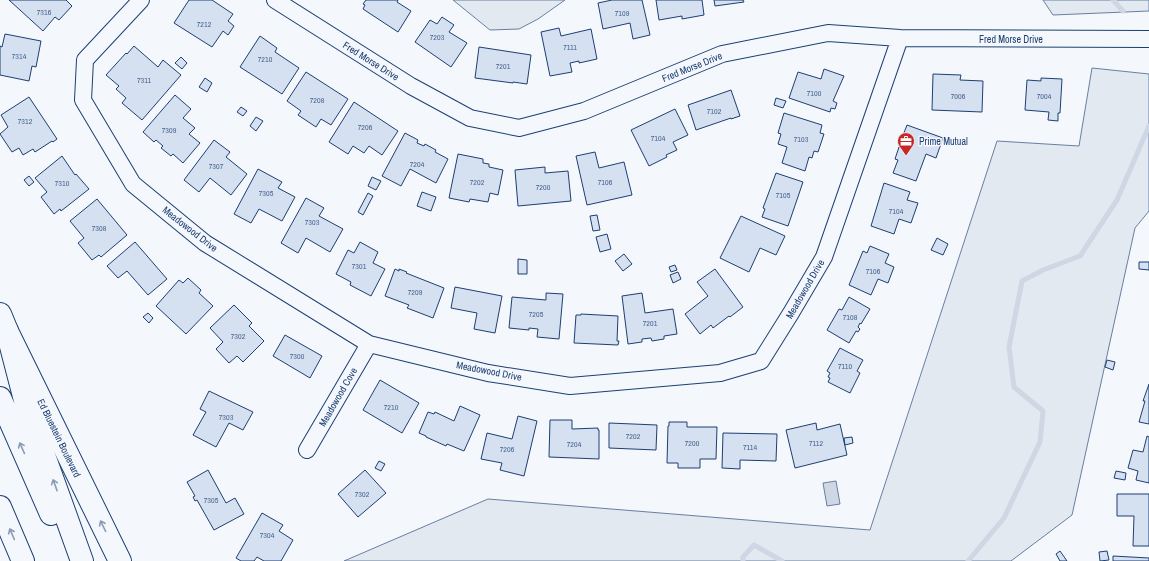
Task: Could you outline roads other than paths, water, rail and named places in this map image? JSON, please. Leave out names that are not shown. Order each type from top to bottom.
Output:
[{"type":"main road","points":[[4,322],[27,408],[82,561]]},
{"type":"main road","name":"Ed Bluestein Boulevard","points":[[4,322],[120,561]]},
{"type":"main road","points":[[0,398],[72,561]]},
{"type":"main road","points":[[0,507],[23,561]]},
{"type":"street","name":"Meadowood Drive","points":[[142,0],[85,60],[83,100],[133,184],[204,243],[369,344],[488,373],[570,386],[720,373],[761,361],[824,257],[900,38]]},
{"type":"street","name":"Fred Morse Drive","points":[[275,0],[411,86],[470,118],[519,128],[584,111],[722,54],[828,33],[900,38],[1149,39]]},
{"type":"street","name":"Meadowood Cove","points":[[307,450],[369,344]]},
{"type":"waterway","points":[[1113,0],[1123,11]]},
{"type":"waterway","points":[[968,561],[1004,518],[1040,442],[1043,411],[1014,387],[1009,347],[1022,281],[1043,270],[1080,256],[1117,200],[1149,126]]},
{"type":"waterway","points":[[743,561],[743,557],[754,545],[782,561]]},
{"type":"place","name":"Prime Mutual","points":[[906,156]]}]
